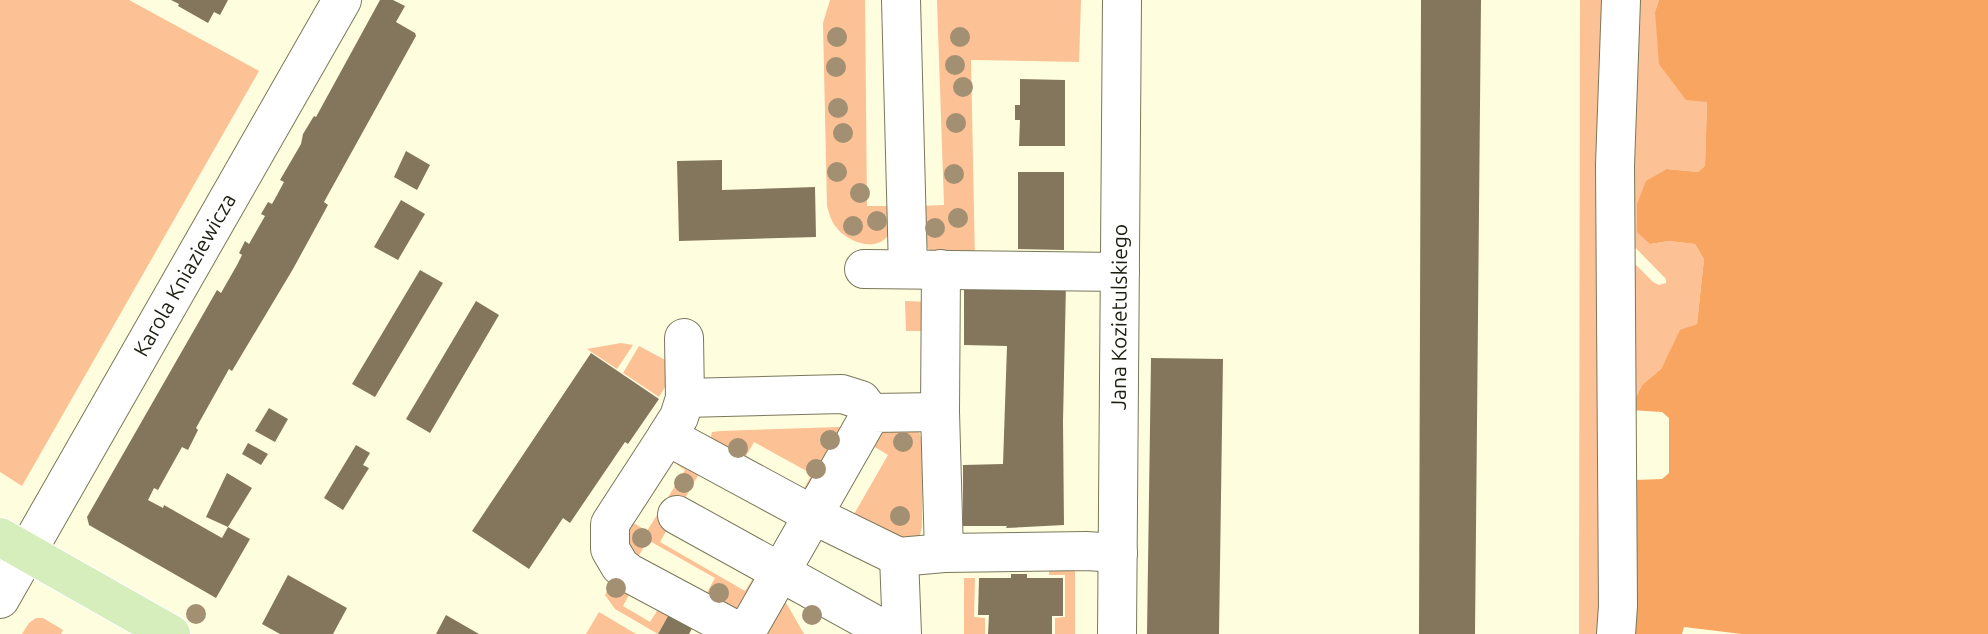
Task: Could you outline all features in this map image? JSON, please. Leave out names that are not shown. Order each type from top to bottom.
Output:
[{"type":"main road","points":[[14,544],[171,634]]},
{"type":"street","name":"Karola Kniaziewicza","points":[[0,599],[14,544],[342,0]]},
{"type":"street","points":[[901,0],[924,269],[940,412],[944,553]]},
{"type":"street","name":"Jana Kozietulskiego","points":[[1117,634],[1122,0]]},
{"type":"street","points":[[1616,634],[1615,164],[1621,0]]},
{"type":"street","points":[[864,269],[1120,272]]},
{"type":"street","points":[[684,338],[685,398],[679,417],[610,524],[610,549],[620,566],[629,573],[744,634],[871,413]]},
{"type":"street","points":[[685,398],[842,394],[861,400],[871,413]]},
{"type":"street","points":[[871,413],[940,412]]},
{"type":"street","points":[[667,436],[813,515],[899,557],[944,553],[1118,553]]},
{"type":"street","points":[[677,515],[892,634]]},
{"type":"street","points":[[899,557],[902,634]]},
{"type":"shaded area","points":[[0,0],[129,0],[259,71],[22,486],[0,472]]},
{"type":"shaded area","points":[[830,0],[865,0],[867,206],[893,206],[888,235],[874,244],[859,243],[840,232],[827,206],[823,23]]},
{"type":"shaded area","points":[[937,0],[1081,0],[1079,62],[971,60],[975,261],[931,253],[925,244],[919,206],[944,205]]},
{"type":"shaded area","points":[[1580,0],[1615,0],[1610,634],[1579,634]]},
{"type":"shaded area","points":[[1627,0],[1659,0],[1655,12],[1707,102],[1705,166],[1698,172],[1667,169],[1650,244],[1669,241],[1695,244],[1704,259],[1697,324],[1680,331],[1661,369],[1642,385],[1630,410],[1631,260],[1653,282],[1659,285],[1666,283],[1666,279],[1621,233]]},
{"type":"shaded area","points":[[1659,0],[1988,0],[1988,634],[1742,634],[1684,627],[1682,634],[1623,634],[1635,480],[1662,479],[1669,473],[1669,418],[1662,412],[1630,410],[1642,385],[1661,369],[1680,330],[1697,324],[1704,259],[1695,244],[1669,241],[1650,244],[1637,232],[1637,204],[1646,181],[1667,169],[1698,172],[1705,166],[1707,102],[1686,100],[1659,64],[1655,12]]},
{"type":"shaded area","points":[[905,301],[928,302],[924,331],[906,331]]},
{"type":"shaded area","points":[[621,343],[633,345],[617,369],[587,349]]},
{"type":"shaded area","points":[[639,346],[669,362],[667,384],[659,397],[623,373]]},
{"type":"shaded area","points":[[841,428],[809,499],[801,494],[812,474],[754,442],[743,461],[710,440],[712,432],[721,431]]},
{"type":"shaded area","points":[[876,430],[919,431],[923,446],[922,527],[919,539],[888,541],[853,516],[888,455],[868,443]]},
{"type":"shaded area","points":[[666,457],[704,465],[660,542],[745,591],[757,572],[765,577],[737,612],[704,598],[715,578],[648,540],[637,559],[622,543],[627,519],[647,531],[685,470]]},
{"type":"shaded area","points":[[1075,561],[1075,634],[1055,634],[1055,618],[1065,617],[1065,575],[1049,575],[1049,562]]},
{"type":"shaded area","points":[[615,577],[633,587],[623,606],[650,622],[662,603],[672,609],[658,634],[615,609],[605,595]]},
{"type":"shaded area","points":[[964,578],[975,578],[974,617],[985,618],[985,634],[964,634]]},
{"type":"shaded area","points":[[781,594],[804,634],[767,634],[768,621]]},
{"type":"shaded area","points":[[599,612],[636,634],[586,634]]},
{"type":"shaded area","points":[[36,618],[43,618],[63,630],[61,634],[22,634]]},
{"type":"building","points":[[171,0],[228,0],[220,15],[214,12],[208,23]]},
{"type":"building","points":[[380,0],[393,0],[405,6],[396,22],[416,36],[324,202],[328,205],[293,269],[232,371],[229,369],[196,428],[198,430],[188,450],[182,447],[158,490],[154,488],[148,500],[163,508],[164,505],[222,538],[228,527],[250,539],[216,598],[89,525],[87,517],[217,290],[221,293],[242,255],[239,253],[245,241],[249,244],[265,216],[261,214],[268,202],[272,204],[284,182],[280,180],[301,144],[303,134],[314,116],[316,117]]},
{"type":"building","points":[[1421,0],[1481,0],[1475,634],[1419,634]]},
{"type":"building","points":[[1020,79],[1065,80],[1065,146],[1019,146],[1020,120],[1015,120],[1015,105],[1020,105]]},
{"type":"building","points":[[406,151],[430,165],[417,190],[394,177]]},
{"type":"building","points":[[722,160],[722,190],[815,187],[816,237],[679,241],[677,161]]},
{"type":"building","points":[[1018,172],[1064,172],[1064,250],[1018,249]]},
{"type":"building","points":[[401,200],[425,214],[398,260],[374,247]]},
{"type":"building","points":[[420,270],[443,283],[375,397],[352,384]]},
{"type":"building","points":[[964,284],[1066,284],[1064,525],[1006,528],[1007,526],[963,526],[963,465],[1003,464],[1007,346],[964,345]]},
{"type":"building","points":[[476,301],[499,315],[430,433],[406,419]]},
{"type":"building","points":[[591,353],[659,399],[628,444],[625,442],[570,523],[563,518],[529,569],[472,531]]},
{"type":"building","points":[[1151,358],[1223,359],[1219,634],[1147,634]]},
{"type":"building","points":[[269,408],[288,419],[275,442],[255,431]]},
{"type":"building","points":[[248,443],[268,454],[261,465],[242,454]]},
{"type":"building","points":[[356,445],[370,453],[363,465],[369,468],[343,510],[324,498]]},
{"type":"building","points":[[227,473],[252,488],[228,527],[206,517]]},
{"type":"building","points":[[1011,574],[1027,574],[1027,578],[1063,578],[1063,616],[1052,616],[1052,634],[988,634],[989,615],[978,615],[979,578],[1011,578]]},
{"type":"building","points":[[288,575],[347,608],[333,634],[280,634],[262,624]]},
{"type":"building","points":[[672,609],[696,621],[689,634],[658,634]]},
{"type":"building","points":[[446,615],[479,634],[436,634]]}]
